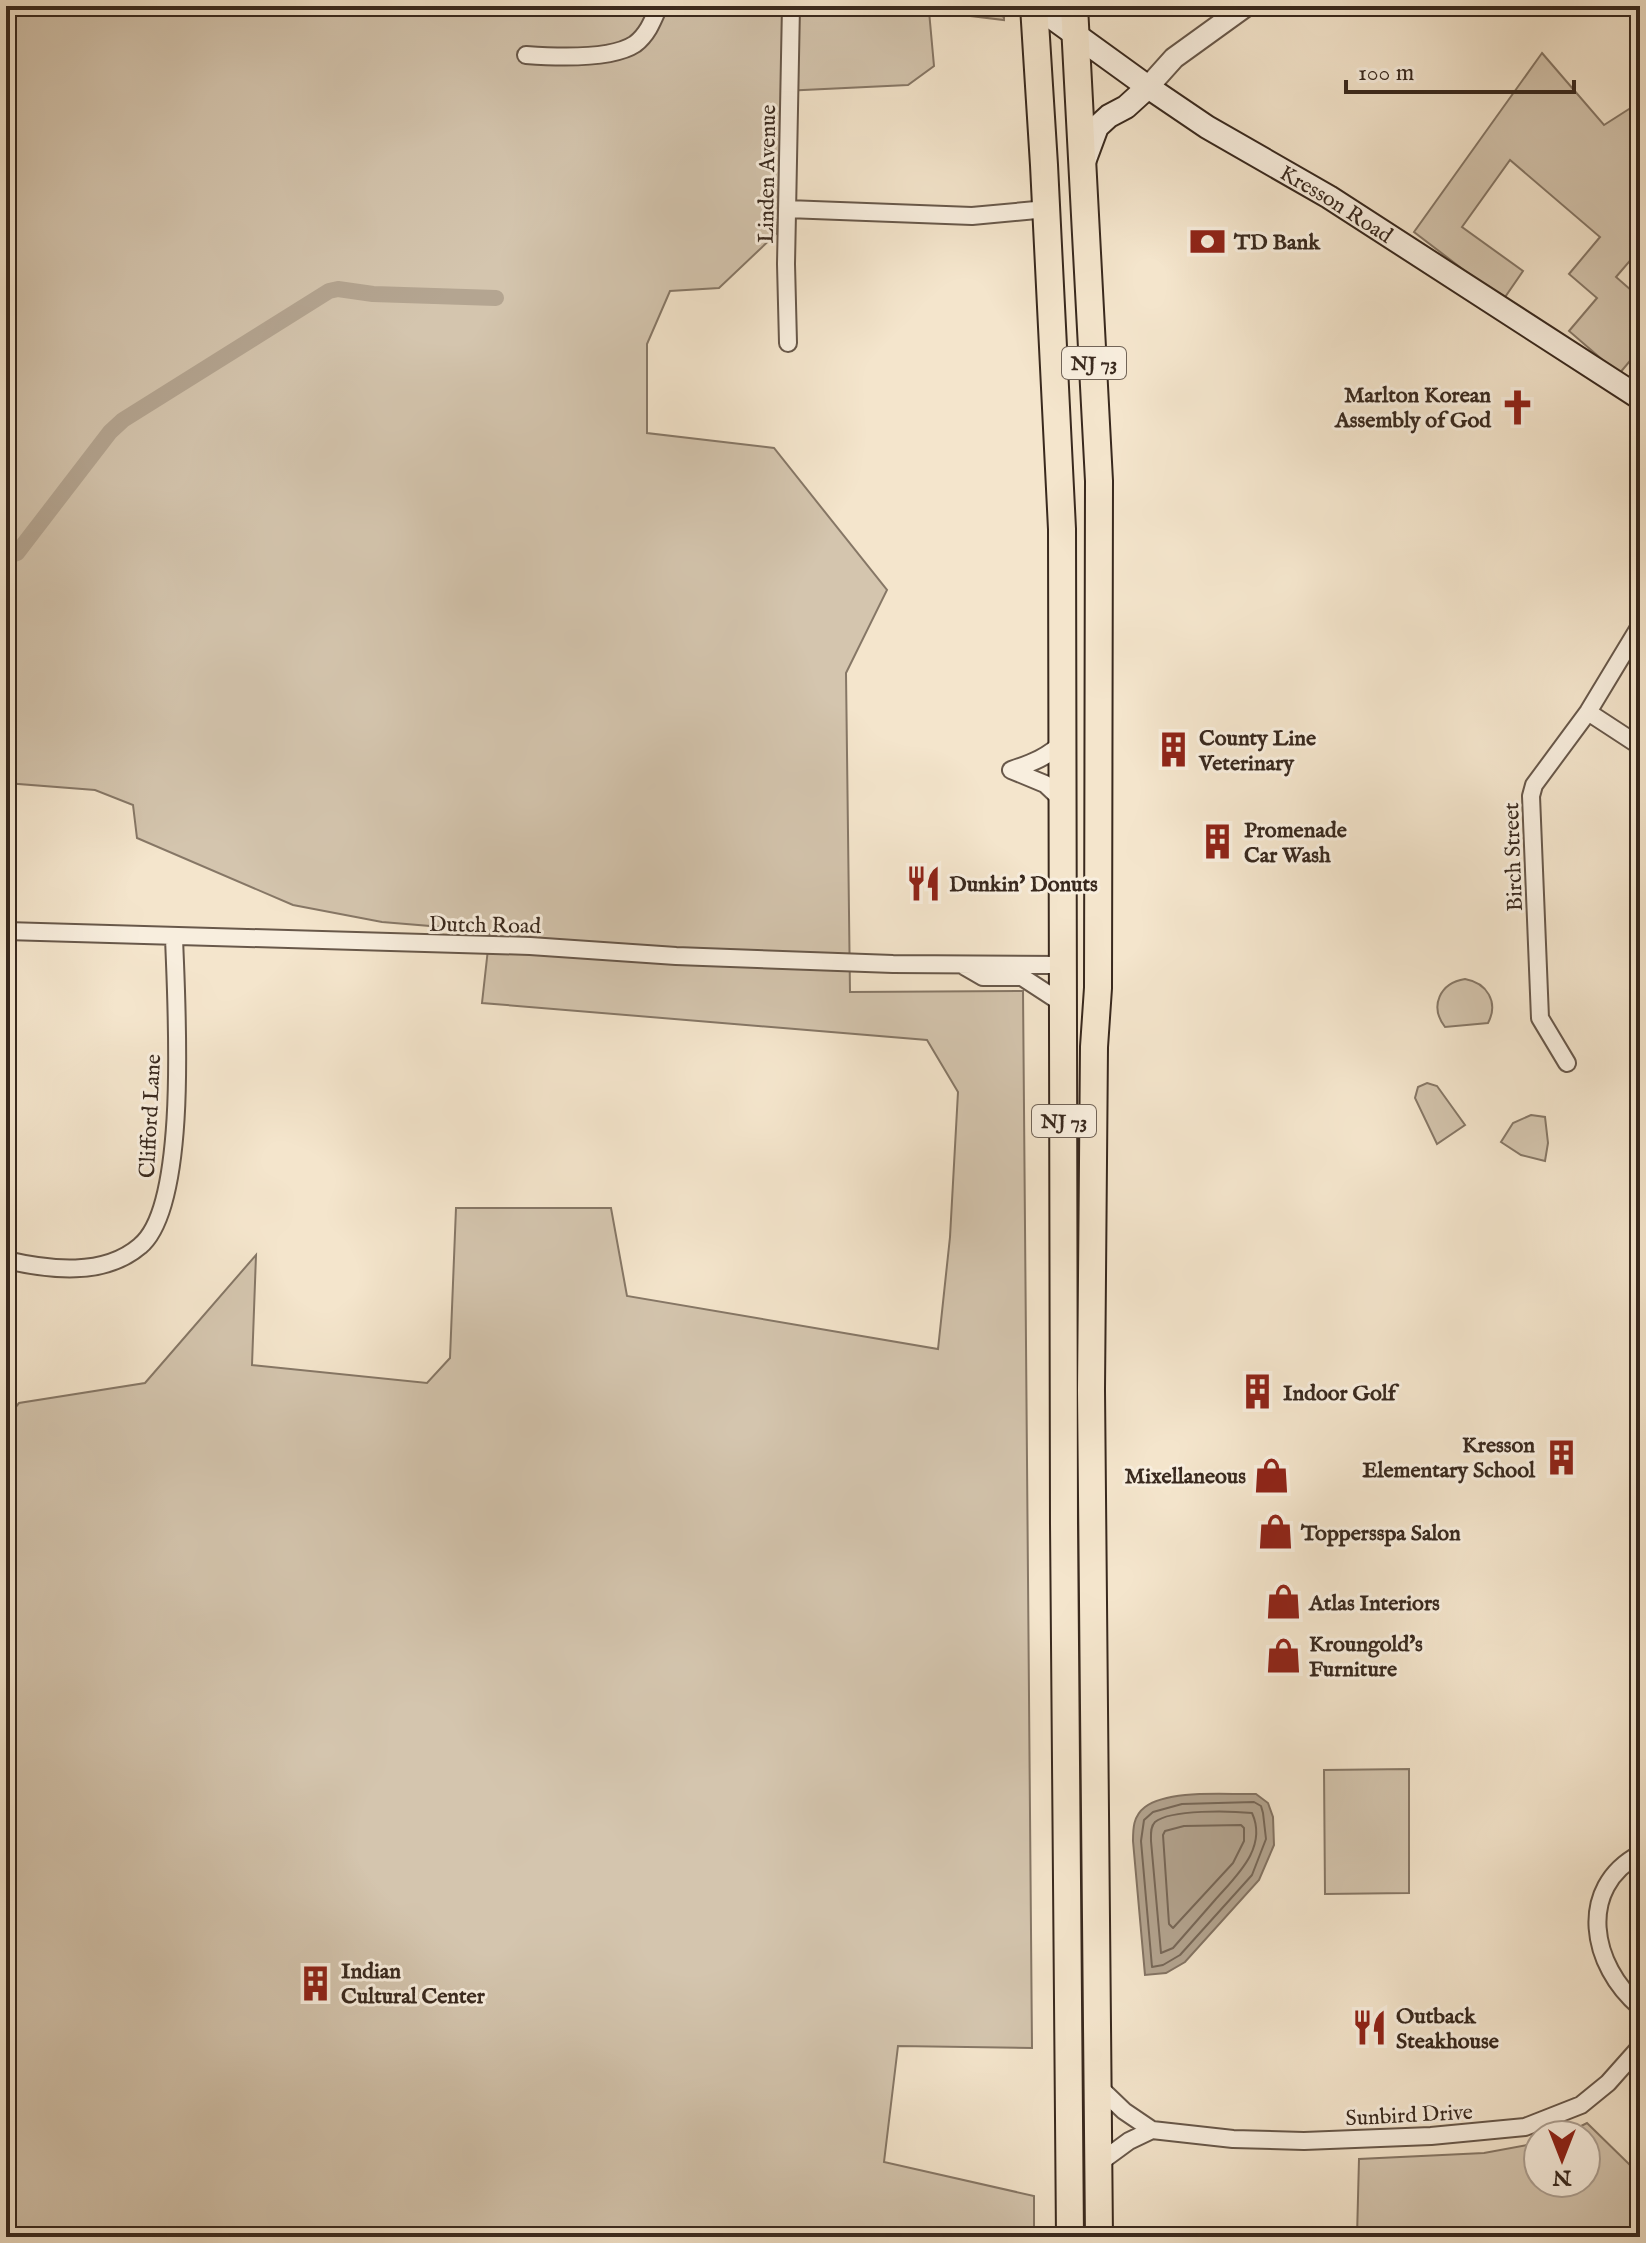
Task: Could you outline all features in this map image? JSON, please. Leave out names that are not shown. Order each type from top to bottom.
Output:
[{"type":"highway","name":"NJ 73","points":[[1035,6],[1062,529],[1064,1524],[1070,2237]]},
{"type":"highway","name":"NJ 73","points":[[1074,6],[1099,481],[1098,975],[1094,1047],[1091,1390],[1099,2237]]},
{"type":"highway","points":[[1065,965],[1079,977],[1082,985],[1083,1029],[1094,1047]]},
{"type":"main road","name":"Kresson Road","points":[[1035,6],[1207,127],[1329,197],[1640,398]]},
{"type":"main road","points":[[1083,166],[1097,127],[1148,87]]},
{"type":"street","points":[[526,55],[565,58],[618,51],[632,45],[649,29],[659,6]]},
{"type":"street","name":"Linden Avenue","points":[[788,343],[791,6]]},
{"type":"street","points":[[1148,87],[1174,58],[1246,6]]},
{"type":"street","points":[[787,209],[972,216],[1047,209]]},
{"type":"street","name":"Birch Street","points":[[1567,1063],[1540,1018],[1531,796],[1534,785],[1588,712],[1640,626]]},
{"type":"street","points":[[1588,712],[1640,746]]},
{"type":"street","points":[[1064,741],[1051,754],[1011,770],[1045,784],[1064,801]]},
{"type":"street","name":"Dutch Road","points":[[6,931],[530,946],[676,956],[1065,965]]},
{"type":"street","name":"Clifford Lane","points":[[6,1260],[53,1268],[111,1263],[143,1244],[153,1231],[166,1194],[173,1151],[174,937]]},
{"type":"street","name":"Dutch Road","points":[[962,965],[983,977],[1022,977],[1065,1005]]},
{"type":"street","points":[[1640,1854],[1630,1859],[1612,1877],[1598,1904],[1598,1944],[1605,1965],[1626,1995],[1640,2007]]},
{"type":"street","name":"Sunbird Drive","points":[[1099,2087],[1124,2111],[1152,2130],[1233,2139],[1304,2141],[1431,2136],[1525,2127],[1581,2105],[1608,2083],[1640,2047]]},
{"type":"street","points":[[1099,2163],[1129,2141],[1152,2130]]},
{"type":"shaded area","points":[[6,6],[983,6],[1004,17],[1004,20],[929,11],[934,66],[908,85],[783,91],[777,233],[719,288],[670,291],[647,344],[647,433],[774,448],[887,590],[846,673],[850,992],[1023,991],[1032,2048],[898,2046],[884,2162],[1034,2196],[1034,2237],[6,2237],[6,1419],[19,1403],[145,1383],[256,1255],[252,1365],[427,1383],[450,1358],[456,1208],[611,1208],[627,1296],[938,1349],[950,1237],[958,1092],[927,1040],[482,1003],[490,931],[382,922],[293,905],[137,838],[133,805],[95,790],[6,783]]},
{"type":"shaded area","points":[[1542,53],[1604,125],[1640,102],[1640,249],[1616,277],[1640,298],[1640,349],[1619,374],[1569,331],[1597,298],[1569,274],[1600,237],[1510,160],[1462,227],[1523,271],[1503,300],[1414,232]]},
{"type":"shaded area","points":[[1465,979],[1485,989],[1489,995],[1492,1008],[1488,1023],[1445,1027],[1438,1011],[1440,997],[1449,985]]},
{"type":"shaded area","points":[[1427,1083],[1437,1086],[1465,1125],[1437,1144],[1415,1098],[1418,1087]]},
{"type":"shaded area","points":[[1531,1115],[1545,1117],[1548,1143],[1545,1161],[1521,1155],[1501,1142],[1513,1123]]},
{"type":"shaded area","points":[[1409,1769],[1409,1893],[1325,1894],[1324,1770]]},
{"type":"shaded area","points":[[1602,2138],[1631,2166],[1640,2166],[1640,2237],[1357,2237],[1359,2159],[1484,2153],[1522,2146],[1522,2199],[1602,2199]]},
{"type":"water","points":[[1256,1794],[1268,1803],[1273,1817],[1274,1845],[1259,1880],[1185,1962],[1166,1973],[1145,1975],[1133,1841],[1138,1814],[1156,1801],[1183,1795]]},
{"type":"waterway","points":[[6,557],[17,553],[110,432],[123,420],[329,291],[496,298]]},
{"type":"place","name":"TD Bank","points":[[1208,241]]},
{"type":"place","name":"Marlton Korean Assembly of God","points":[[1517,407]]},
{"type":"place","name":"County Line Veterinary","points":[[1173,750]]},
{"type":"place","name":"Promenade Car Wash","points":[[1218,842]]},
{"type":"place","name":"Dunkin' Donuts","points":[[923,883]]},
{"type":"place","name":"Indoor Golf","points":[[1257,1392]]},
{"type":"place","name":"Kresson Elementary School","points":[[1561,1457]]},
{"type":"place","name":"Mixellaneous","points":[[1272,1475]]},
{"type":"place","name":"Toppersspa Salon","points":[[1275,1532]]},
{"type":"place","name":"Atlas Interiors","points":[[1283,1602]]},
{"type":"place","name":"Kroungold's Furniture","points":[[1283,1656]]},
{"type":"place","name":"Indian Cultural Center","points":[[315,1983]]},
{"type":"place","name":"Outback Steakhouse","points":[[1370,2028]]}]
